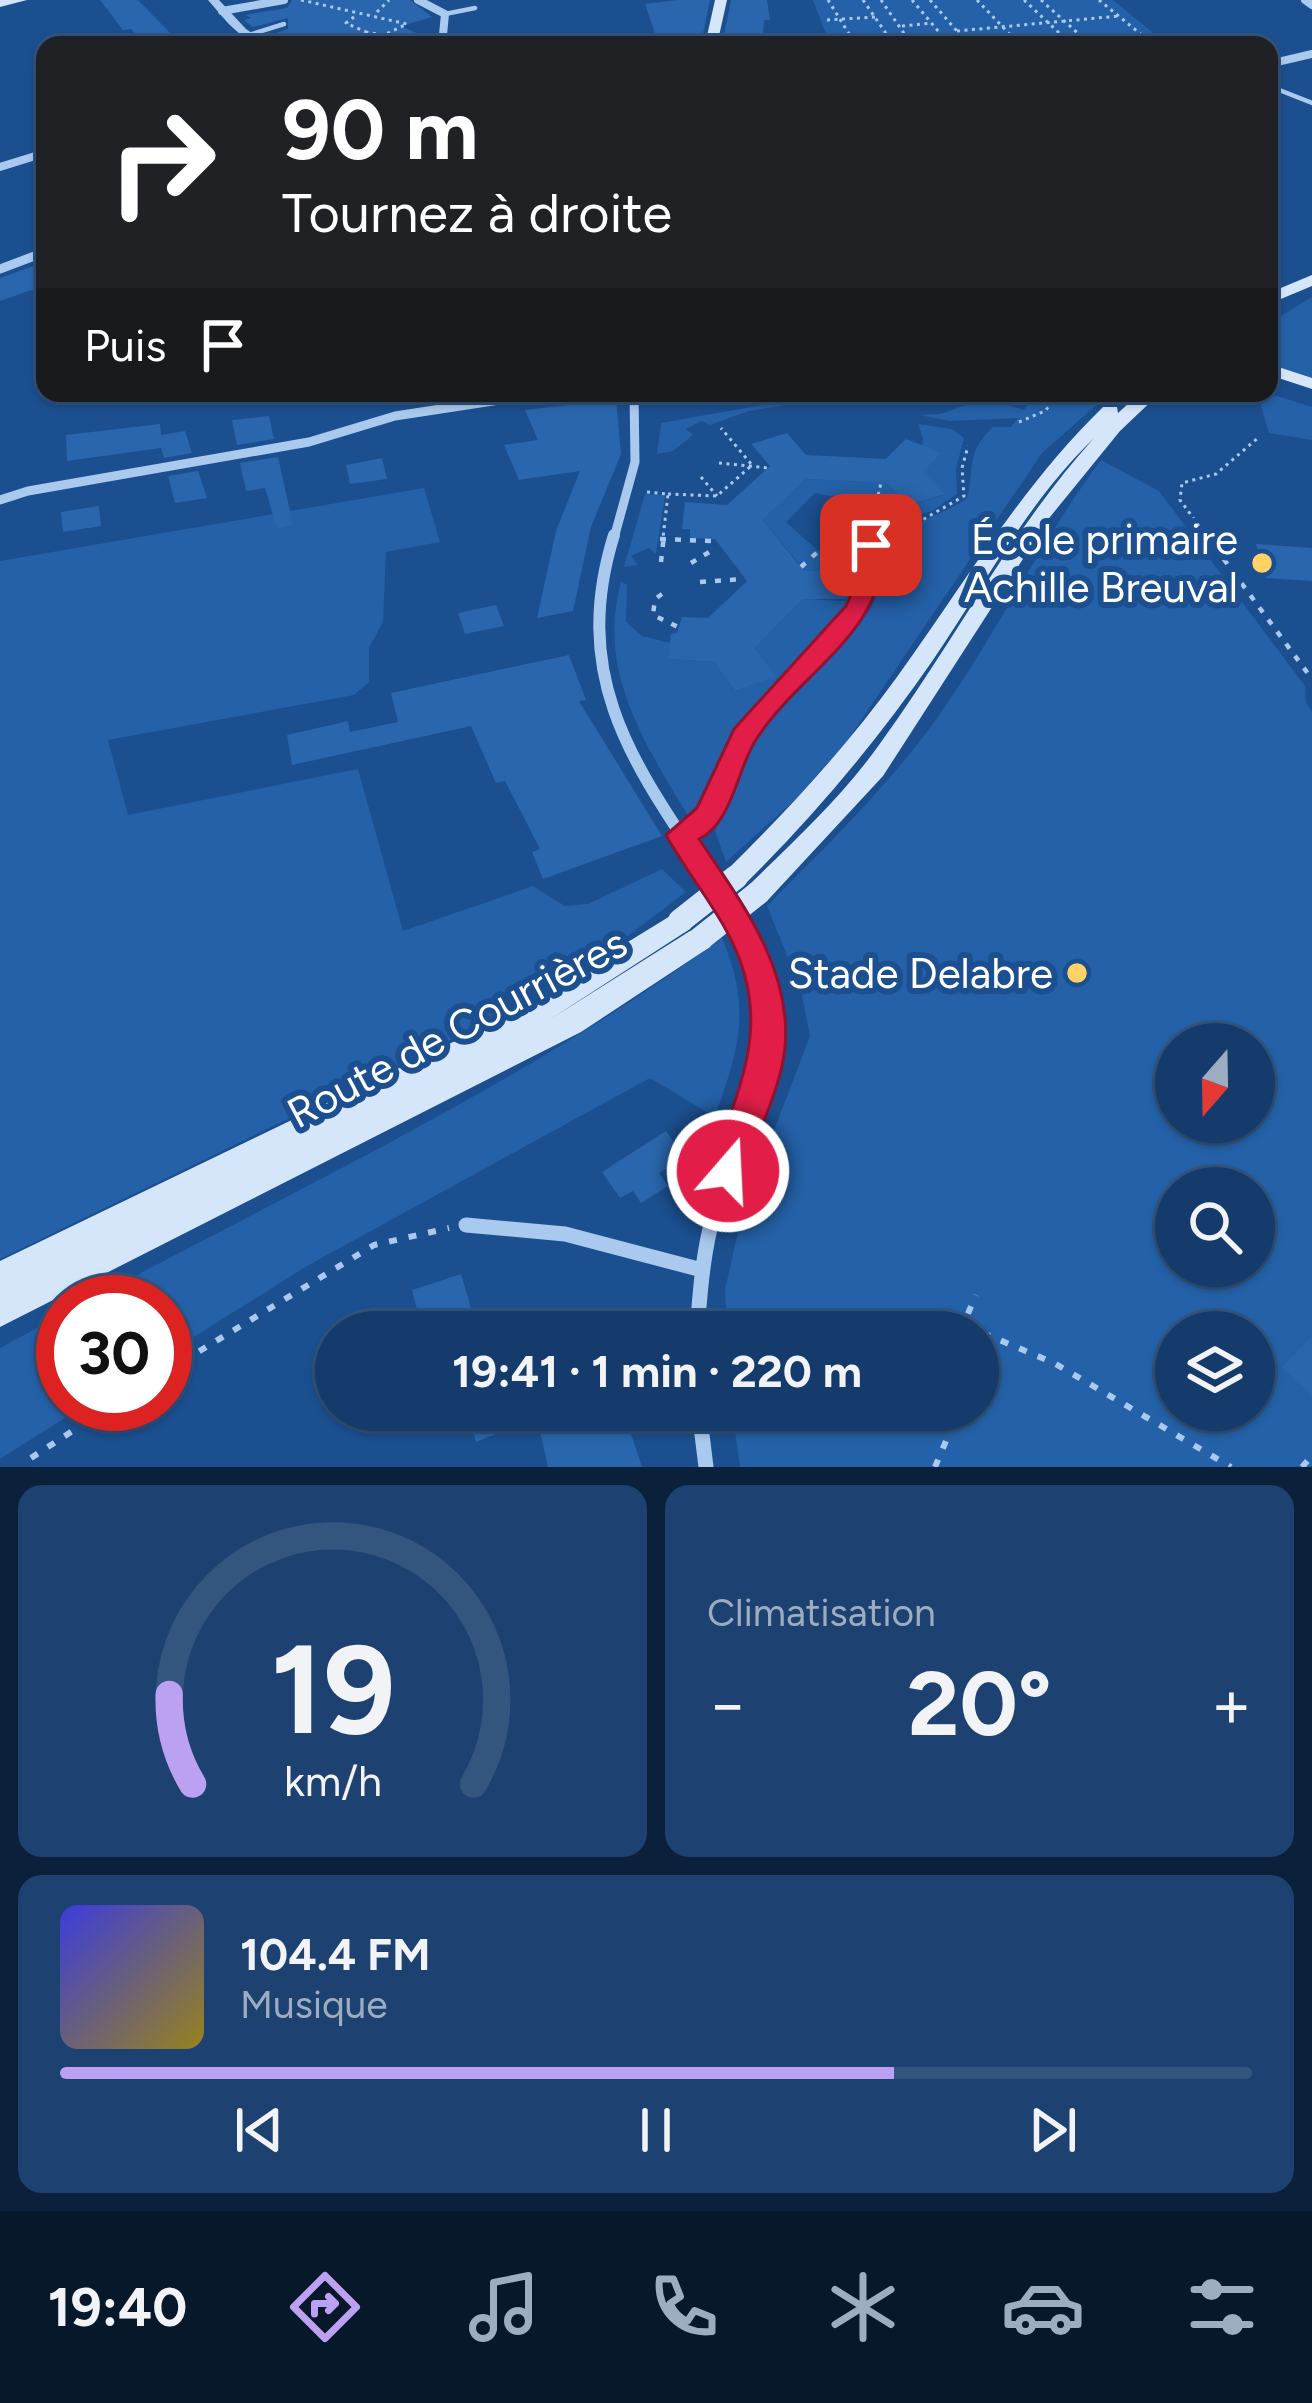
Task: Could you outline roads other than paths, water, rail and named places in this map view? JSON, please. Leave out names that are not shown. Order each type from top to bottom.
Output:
[{"type":"main road","points":[[0,3],[21,0]]},
{"type":"main road","points":[[713,36],[721,0]]},
{"type":"main road","points":[[1278,295],[1312,280]]},
{"type":"main road","points":[[1278,302],[1291,291]]},
{"type":"main road","points":[[1278,373],[1312,384]]},
{"type":"main road","points":[[1278,390],[1312,400]]},
{"type":"main road","name":"Route de Courrières","points":[[747,885],[879,718],[1023,506],[1069,448],[1119,402]]},
{"type":"main road","name":"Route de Courrières","points":[[0,1310],[572,1023],[747,885],[864,782],[1088,454],[1142,402]]},
{"type":"main road","name":"Route de Courrières","points":[[0,1278],[519,1024],[690,930]]},
{"type":"street","points":[[218,5],[284,0]]},
{"type":"street","points":[[418,0],[445,14],[443,36]]},
{"type":"street","points":[[218,5],[249,35]]},
{"type":"street","points":[[1278,62],[1312,54]]},
{"type":"street","points":[[0,167],[36,156]]},
{"type":"street","points":[[0,269],[36,255]]},
{"type":"street","points":[[0,500],[28,490],[309,442],[395,416],[486,402]]},
{"type":"street","points":[[635,402],[639,440],[598,595],[599,668],[619,731],[751,945],[765,986],[769,1050],[714,1211],[699,1311]]},
{"type":"street","points":[[466,1225],[565,1234],[702,1270]]},
{"type":"street","points":[[702,1431],[706,1467]]},
{"type":"lane","points":[[445,14],[475,8]]},
{"type":"lane","points":[[249,35],[284,24]]},
{"type":"lane","points":[[1278,90],[1312,103]]},
{"type":"lane","points":[[681,835],[697,828],[708,814],[744,736],[866,594],[874,553],[871,545],[842,525]]},
{"type":"place","name":"École primaire Achille Breuval","points":[[1262,563]]},
{"type":"place","name":"Stade Delabre","points":[[1077,973]]}]
